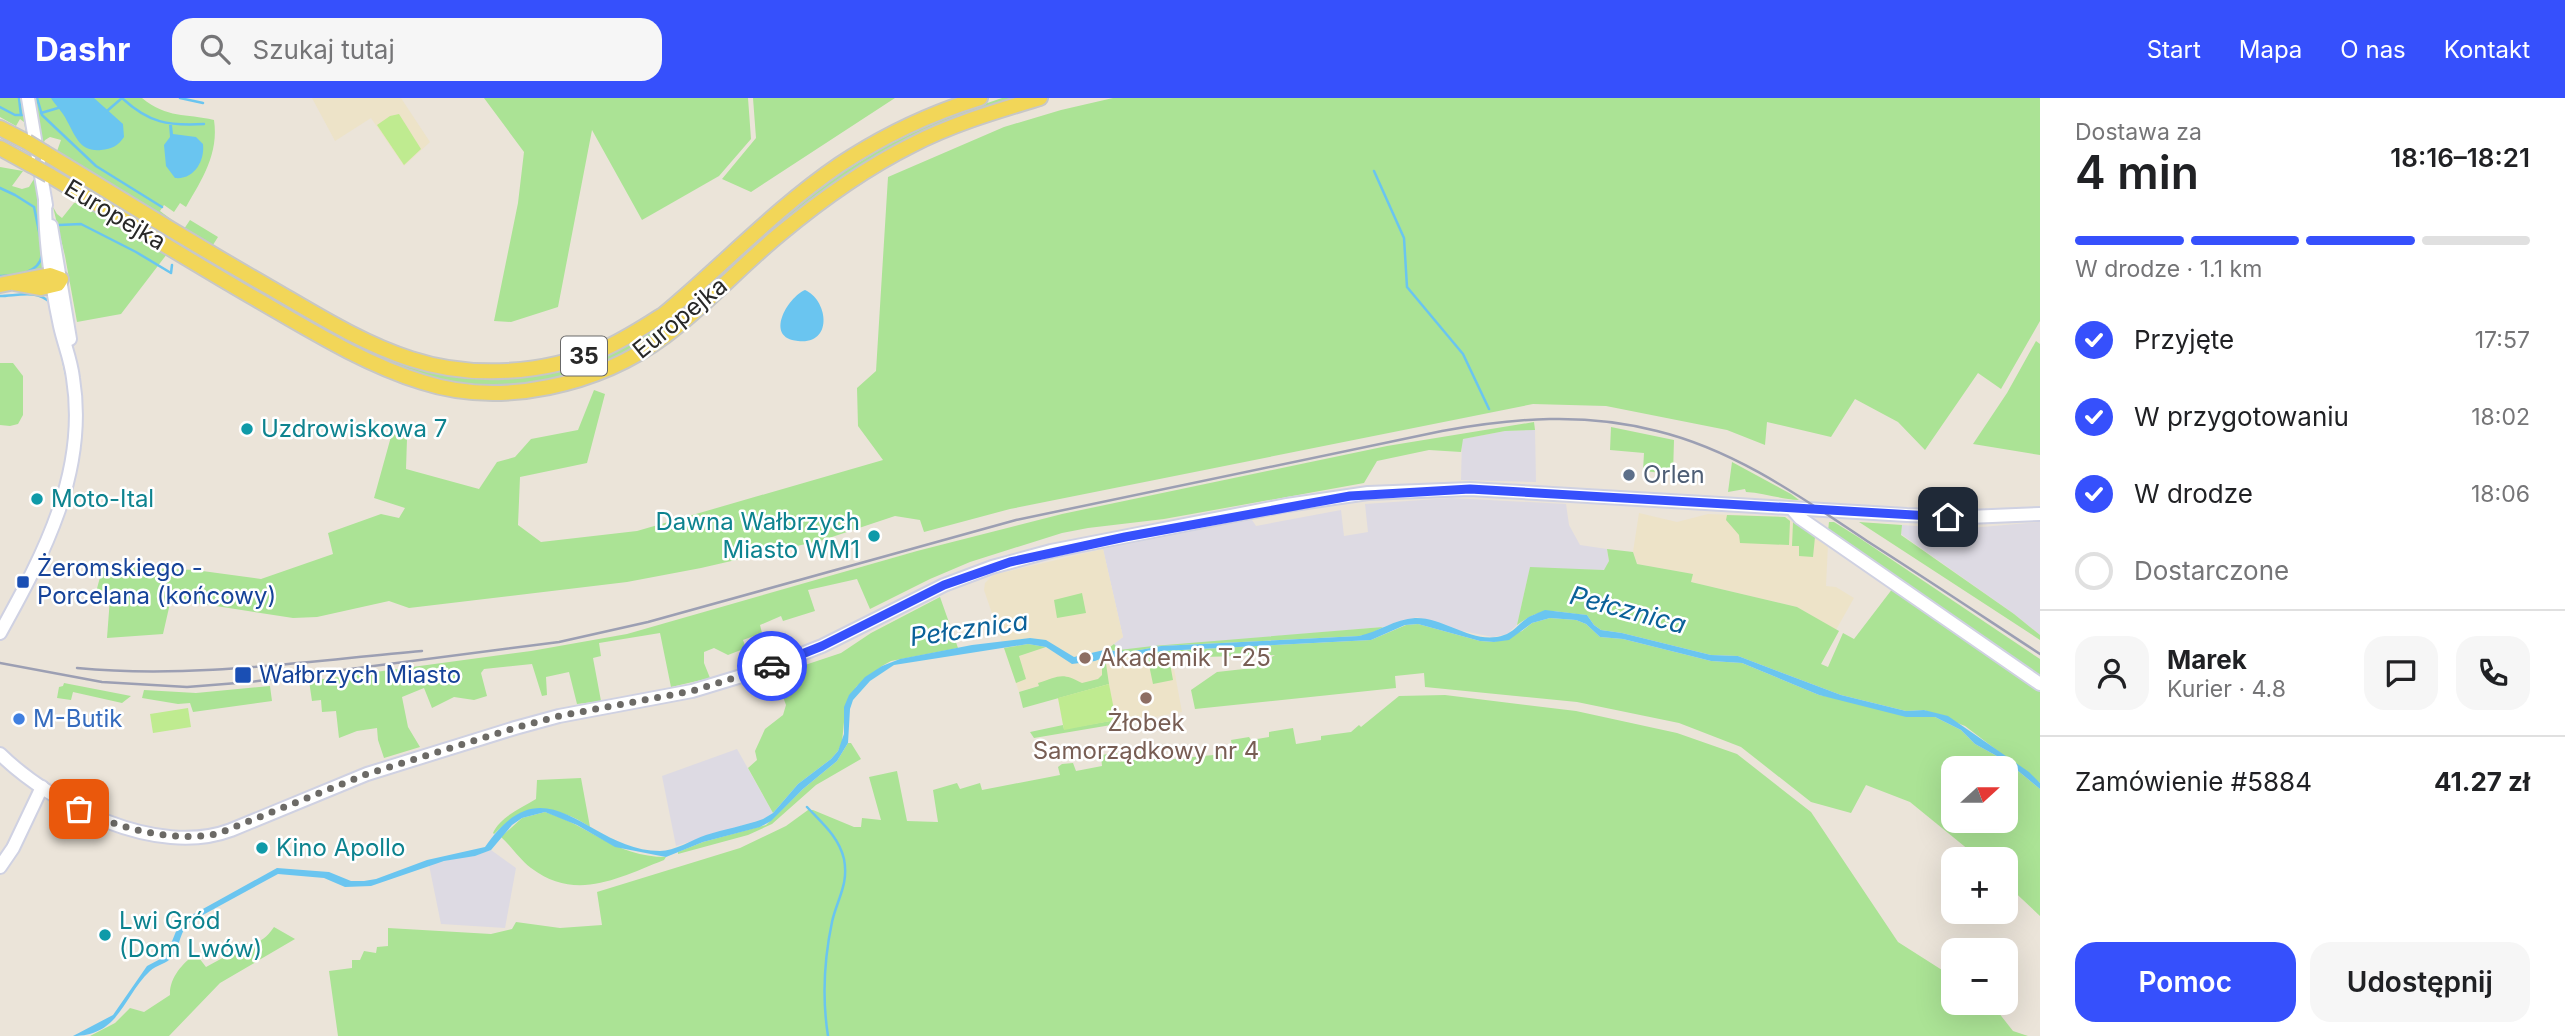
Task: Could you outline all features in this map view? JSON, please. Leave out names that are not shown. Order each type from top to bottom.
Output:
[{"type":"main road","points":[[0,634],[60,512],[69,483],[75,445],[75,400],[71,368],[45,237],[45,200],[28,98]]},
{"type":"main road","name":"Europejka","points":[[0,128],[46,153],[221,260],[377,346],[435,366],[470,371],[508,370],[551,365],[583,357],[632,334],[663,315],[838,166],[913,125],[979,98]]},
{"type":"main road","name":"Europejka","points":[[0,148],[309,330],[395,373],[455,390],[529,391],[596,374],[626,360],[665,335],[778,236],[827,196],[870,167],[914,143],[957,125],[1040,98]]},
{"type":"main road","points":[[0,162],[31,165]]},
{"type":"main road","points":[[7,284],[55,280]]},
{"type":"main road","points":[[0,754],[24,776],[94,816],[144,832],[179,837],[217,834],[367,774],[515,728],[559,716],[692,691],[749,674],[800,656],[933,590],[992,567],[1051,551],[1287,505],[1368,494],[1470,489],[1968,517],[2040,513]]},
{"type":"main road","points":[[1792,509],[1822,533],[2040,684]]},
{"type":"main road","points":[[1814,510],[1816,525],[1822,533]]},
{"type":"main road","points":[[0,867],[13,848],[41,787]]},
{"type":"shaded area","points":[[312,98],[401,98],[430,142],[404,166],[371,118],[335,141]]},
{"type":"shaded area","points":[[1535,430],[1536,482],[1461,480],[1462,439],[1505,431]]},
{"type":"shaded area","points":[[1451,498],[1566,504],[1569,525],[1580,545],[1607,549],[1609,561],[1605,570],[1530,568],[1517,625],[1507,634],[1493,637],[1457,630],[1417,617],[1383,627],[1119,650],[1114,644],[1123,637],[1103,549],[1252,520],[1256,526],[1341,510],[1344,536],[1368,532],[1365,504]]},
{"type":"shaded area","points":[[1639,513],[1677,522],[1708,514],[1785,517],[1828,544],[1826,586],[1836,587],[1854,598],[1836,630],[1797,607],[1691,582],[1692,574],[1637,564],[1633,552]]},
{"type":"shaded area","points":[[2040,522],[2040,635],[1901,534],[1902,525],[1959,529]]},
{"type":"shaded area","points":[[1103,549],[1123,637],[1104,651],[1105,656],[1131,657],[1146,654],[1151,660],[1172,658],[1182,712],[1064,730],[1058,698],[1051,682],[1019,692],[984,590],[985,583],[993,575]]},
{"type":"shaded area","points":[[737,749],[773,813],[763,819],[676,846],[662,776]]},
{"type":"shaded area","points":[[491,850],[516,868],[505,928],[441,924],[429,865]]},
{"type":"green space","points":[[0,98],[23,98],[39,195],[45,265],[42,270],[0,280],[0,167],[23,171],[12,186],[22,189],[29,187],[34,179],[24,122],[20,119],[16,126],[0,117]]},
{"type":"green space","points":[[34,98],[142,98],[169,112],[214,120],[212,155],[186,207],[180,203],[174,212],[164,205],[160,211],[184,229],[190,220],[218,237],[211,248],[56,154],[61,140],[50,137],[42,146]]},
{"type":"green space","points":[[484,98],[748,98],[751,139],[719,176],[642,220],[592,130],[558,307],[511,322],[494,321],[518,203],[524,152]]},
{"type":"green space","points":[[753,98],[895,98],[751,192],[722,179],[756,138]]},
{"type":"green space","points":[[1002,98],[1023,98],[919,136],[649,340],[609,364],[536,385],[476,387],[425,378],[359,350],[48,168],[47,164],[285,302],[389,357],[535,373],[675,311],[803,201],[832,179],[884,147],[941,119]]},
{"type":"green space","points":[[1113,98],[2040,98],[2040,321],[2001,389],[1978,373],[1925,450],[1898,422],[1855,399],[1831,437],[1767,422],[1765,445],[1727,430],[1606,406],[1533,404],[1010,509],[924,532],[920,520],[895,516],[823,540],[627,582],[409,608],[389,601],[317,617],[293,618],[171,599],[163,634],[107,638],[110,598],[95,596],[103,566],[195,570],[261,579],[333,554],[328,533],[381,514],[399,518],[405,508],[374,498],[392,433],[407,439],[406,469],[479,489],[497,462],[515,457],[531,439],[578,430],[594,390],[605,394],[587,463],[520,477],[518,525],[541,542],[637,531],[883,460],[858,426],[857,388],[876,371],[888,177],[1004,127]]},
{"type":"green space","points":[[399,114],[421,149],[404,165],[377,125],[390,116]]},
{"type":"green space","points":[[74,203],[82,203],[167,254],[121,314],[77,322],[53,207],[62,218]]},
{"type":"green space","points":[[2036,341],[2040,344],[2040,455],[1973,444],[2007,393]]},
{"type":"green space","points":[[0,363],[13,363],[23,376],[23,415],[18,424],[10,426],[0,425]]},
{"type":"green space","points":[[1534,422],[1535,430],[1505,431],[1463,439],[1461,452],[1429,450],[1377,461],[1364,483],[1164,519],[1062,533],[970,562],[870,609],[857,579],[808,590],[815,611],[783,621],[781,616],[760,625],[762,633],[743,640],[746,648],[728,655],[714,648],[704,652],[704,663],[710,678],[671,687],[660,633],[599,643],[601,656],[593,658],[601,701],[577,704],[569,672],[546,677],[547,695],[542,696],[532,664],[484,669],[481,673],[487,696],[474,700],[454,697],[432,708],[424,688],[402,697],[408,727],[420,747],[384,758],[377,728],[357,731],[339,738],[336,711],[322,712],[321,700],[312,701],[309,681],[531,651],[627,634],[917,551],[1062,514],[1387,446]]},
{"type":"green space","points":[[1611,427],[1674,440],[1673,474],[1643,471],[1644,453],[1610,450]]},
{"type":"green space","points":[[1732,462],[1799,500],[1746,492],[1745,489],[1728,492]]},
{"type":"green space","points":[[1727,515],[1785,517],[1790,521],[1789,545],[1740,543],[1739,535],[1726,520]]},
{"type":"green space","points":[[1793,522],[1815,537],[1813,557],[1799,556],[1799,546],[1792,546]]},
{"type":"green space","points":[[1829,522],[1834,522],[1858,537],[2040,659],[2040,677],[1828,531]]},
{"type":"green space","points":[[1859,522],[1902,525],[1901,535],[2014,614],[2040,635],[2040,640]]},
{"type":"green space","points":[[1607,549],[1633,552],[1637,564],[1693,574],[1691,582],[1797,607],[1839,631],[1821,664],[1828,667],[1843,633],[1854,639],[1893,588],[2040,691],[2040,783],[2018,766],[2018,756],[2004,756],[1965,726],[1924,710],[1906,711],[1841,695],[1738,656],[1711,655],[1601,630],[1587,615],[1544,612],[1517,625],[1530,567],[1604,570],[1609,561]]},
{"type":"green space","points":[[1082,593],[1086,613],[1057,618],[1054,600]]},
{"type":"green space","points":[[940,597],[958,648],[891,661],[856,687],[838,751],[798,784],[773,813],[748,768],[757,760],[755,751],[765,729],[783,715],[786,705],[775,675],[841,653],[871,633]]},
{"type":"green space","points":[[1550,618],[1576,620],[1586,624],[1600,637],[1623,639],[1711,661],[1742,663],[1819,695],[1935,717],[1961,730],[1975,744],[1997,756],[1941,756],[1941,827],[1910,802],[1866,785],[1851,813],[1811,802],[1741,747],[1679,723],[1577,702],[1425,687],[1424,673],[1395,676],[1396,688],[1195,709],[1191,690],[1217,672],[1253,668],[1275,655],[1169,658],[1173,680],[1153,684],[1149,665],[1143,666],[1142,662],[1150,660],[1146,654],[1162,651],[1371,640],[1406,625],[1418,624],[1480,641],[1494,642],[1522,631],[1532,623]]},
{"type":"green space","points":[[1383,627],[1359,636],[1161,646],[1129,652],[1106,650],[1114,644],[1119,650],[1153,646]]},
{"type":"green space","points":[[1028,644],[1046,647],[1019,656],[1026,679],[1016,683],[1004,648]]},
{"type":"green space","points":[[1105,657],[1109,684],[1023,708],[1019,692],[1060,676],[1082,683],[1098,679],[1102,675],[1102,658]]},
{"type":"green space","points":[[64,683],[131,696],[122,703],[73,692],[71,700],[57,698],[59,687]]},
{"type":"green space","points":[[1109,684],[1116,720],[1064,730],[1058,698]]},
{"type":"green space","points":[[270,686],[272,701],[193,712],[190,703],[178,704],[142,698],[144,690],[196,693]]},
{"type":"green space","points":[[1445,695],[1576,711],[1677,733],[1737,754],[1811,812],[1898,942],[1941,969],[1941,1015],[2000,1015],[2013,1031],[2028,1036],[338,1036],[329,971],[352,968],[352,960],[360,960],[364,951],[376,953],[377,947],[388,946],[388,928],[491,934],[512,929],[516,922],[560,928],[602,925],[597,892],[740,848],[786,826],[808,810],[854,827],[861,827],[862,818],[881,820],[869,777],[897,771],[907,821],[938,822],[933,790],[957,783],[960,789],[980,783],[982,790],[1060,775],[1058,767],[1062,764],[1073,763],[1076,771],[1102,766],[1101,755],[1117,753],[1119,762],[1141,759],[1140,750],[1152,748],[1153,755],[1163,754],[1164,760],[1233,753],[1231,740],[1269,737],[1269,732],[1293,728],[1296,744],[1321,740],[1321,736],[1351,732],[1359,725],[1361,727],[1399,696]]},
{"type":"green space","points":[[188,708],[191,727],[153,733],[150,714]]},
{"type":"green space","points":[[1116,720],[1117,724],[1034,738],[1030,732],[1063,725],[1064,729]]},
{"type":"green space","points":[[848,743],[851,743],[861,759],[816,785],[772,824],[748,835],[678,854],[703,842],[766,825],[837,761]]},
{"type":"green space","points":[[2018,771],[2040,789],[2040,916],[2018,895],[2018,847],[1965,847],[1948,833],[2018,833]]},
{"type":"green space","points":[[581,778],[590,827],[565,814],[540,811],[516,817],[493,833],[506,818],[536,799],[537,780]]},
{"type":"green space","points":[[545,812],[632,852],[666,857],[630,874],[597,884],[564,884],[531,868],[501,837],[522,818]]},
{"type":"green space","points":[[274,927],[295,939],[220,983],[169,1036],[90,1036],[115,1023],[130,1008],[144,1012],[170,995],[177,972],[196,954],[206,967],[228,955],[230,946],[259,941]]},
{"type":"water","points":[[51,98],[94,98],[123,124],[124,137],[112,148],[88,149],[76,138]]},
{"type":"water","points":[[169,125],[172,125],[173,134],[196,137],[203,144],[202,157],[197,168],[182,178],[175,178],[166,166],[164,145],[170,137]]},
{"type":"water","points":[[805,290],[819,303],[824,321],[818,336],[798,341],[782,333],[782,317],[792,301]]},
{"type":"water","points":[[1545,610],[1587,615],[1601,630],[1711,655],[1738,656],[1841,695],[1906,711],[1924,710],[1948,716],[2006,756],[1997,756],[1975,744],[1961,730],[1935,717],[1906,717],[1819,695],[1742,663],[1711,661],[1623,639],[1600,637],[1586,624],[1576,620],[1550,618],[1532,623],[1509,640],[1494,642],[1480,641],[1418,624],[1405,625],[1371,640],[1162,651],[1131,657],[1105,657],[1072,664],[1046,647],[1028,644],[894,665],[870,681],[853,700],[848,743],[837,761],[803,789],[771,821],[760,827],[703,842],[666,857],[615,847],[577,825],[545,812],[522,818],[512,825],[491,850],[475,856],[444,861],[371,886],[345,887],[324,878],[278,874],[190,922],[184,929],[173,956],[150,971],[111,1022],[89,1034],[73,1036],[113,1015],[147,966],[166,956],[183,920],[277,868],[329,872],[351,881],[376,879],[427,860],[485,847],[507,821],[528,810],[548,809],[568,815],[634,847],[660,851],[763,819],[773,813],[798,784],[838,751],[844,734],[844,707],[849,695],[865,677],[900,659],[972,645],[1030,638],[1046,640],[1074,657],[1104,650],[1129,652],[1161,646],[1359,636],[1415,618],[1437,622],[1482,637],[1493,637],[1507,634],[1528,618]]},
{"type":"water","points":[[2018,764],[2040,783],[2040,789],[2018,771]]},
{"type":"waterway","points":[[19,98],[21,115]]},
{"type":"waterway","points":[[37,98],[42,115],[96,166],[162,207]]},
{"type":"waterway","points":[[107,111],[122,98],[150,118],[169,123],[204,124]]},
{"type":"waterway","points":[[180,98],[203,103]]},
{"type":"waterway","points":[[0,107],[15,115],[22,115]]},
{"type":"waterway","points":[[41,113],[58,108]]},
{"type":"waterway","points":[[1374,171],[1404,238],[1407,287],[1463,354],[1489,409]]},
{"type":"waterway","points":[[0,188],[34,207],[41,241]]},
{"type":"waterway","points":[[59,225],[81,224],[171,273],[172,265]]},
{"type":"waterway","points":[[0,276],[32,270],[42,255]]},
{"type":"waterway","points":[[0,296],[33,295],[50,303]]},
{"type":"waterway","points":[[63,360],[66,374]]},
{"type":"waterway","points":[[807,807],[834,837],[842,851],[845,868],[844,884],[832,922],[827,950],[825,1008],[828,1036]]},
{"type":"railway","points":[[0,663],[102,682],[187,687],[250,682],[559,642],[648,622],[1016,520],[1442,431],[1550,419],[1630,425],[1686,439],[1713,450],[1766,477],[1817,508],[2040,654]]},
{"type":"railway","points":[[77,668],[120,671],[206,670],[422,651]]},
{"type":"way so far","points":[[79,809],[117,825],[154,835],[192,837],[217,834],[367,774],[548,718],[692,691],[772,666]]},
{"type":"place","name":"Uzdrowiskowa 7","points":[[247,429]]},
{"type":"place","name":"Orlen","points":[[1629,475]]},
{"type":"place","name":"Moto-Ital","points":[[37,499]]},
{"type":"place","name":"Dawna Wałbrzych Miasto WM1","points":[[874,536]]},
{"type":"place","name":"Żeromskiego - Porcelana (końcowy)","points":[[23,582]]},
{"type":"place","name":"Akademik T-25","points":[[1085,658]]},
{"type":"place","name":"Wałbrzych Miasto","points":[[243,675]]},
{"type":"place","name":"Żłobek Samorządkowy nr 4","points":[[1146,698]]},
{"type":"place","name":"M-Butik","points":[[19,719]]},
{"type":"place","name":"Kino Apollo","points":[[262,848]]},
{"type":"place","name":"Lwi Gród (Dom Lwów)","points":[[105,935]]},
{"type":"route","points":[[772,666],[822,646],[944,585],[1010,562],[1051,551],[1287,505],[1350,496],[1447,488],[1948,517]]},
{"type":"water label","name":"Pełcznica","points":[[1628,610]]},
{"type":"water label","name":"Pełcznica","points":[[969,629]]}]
